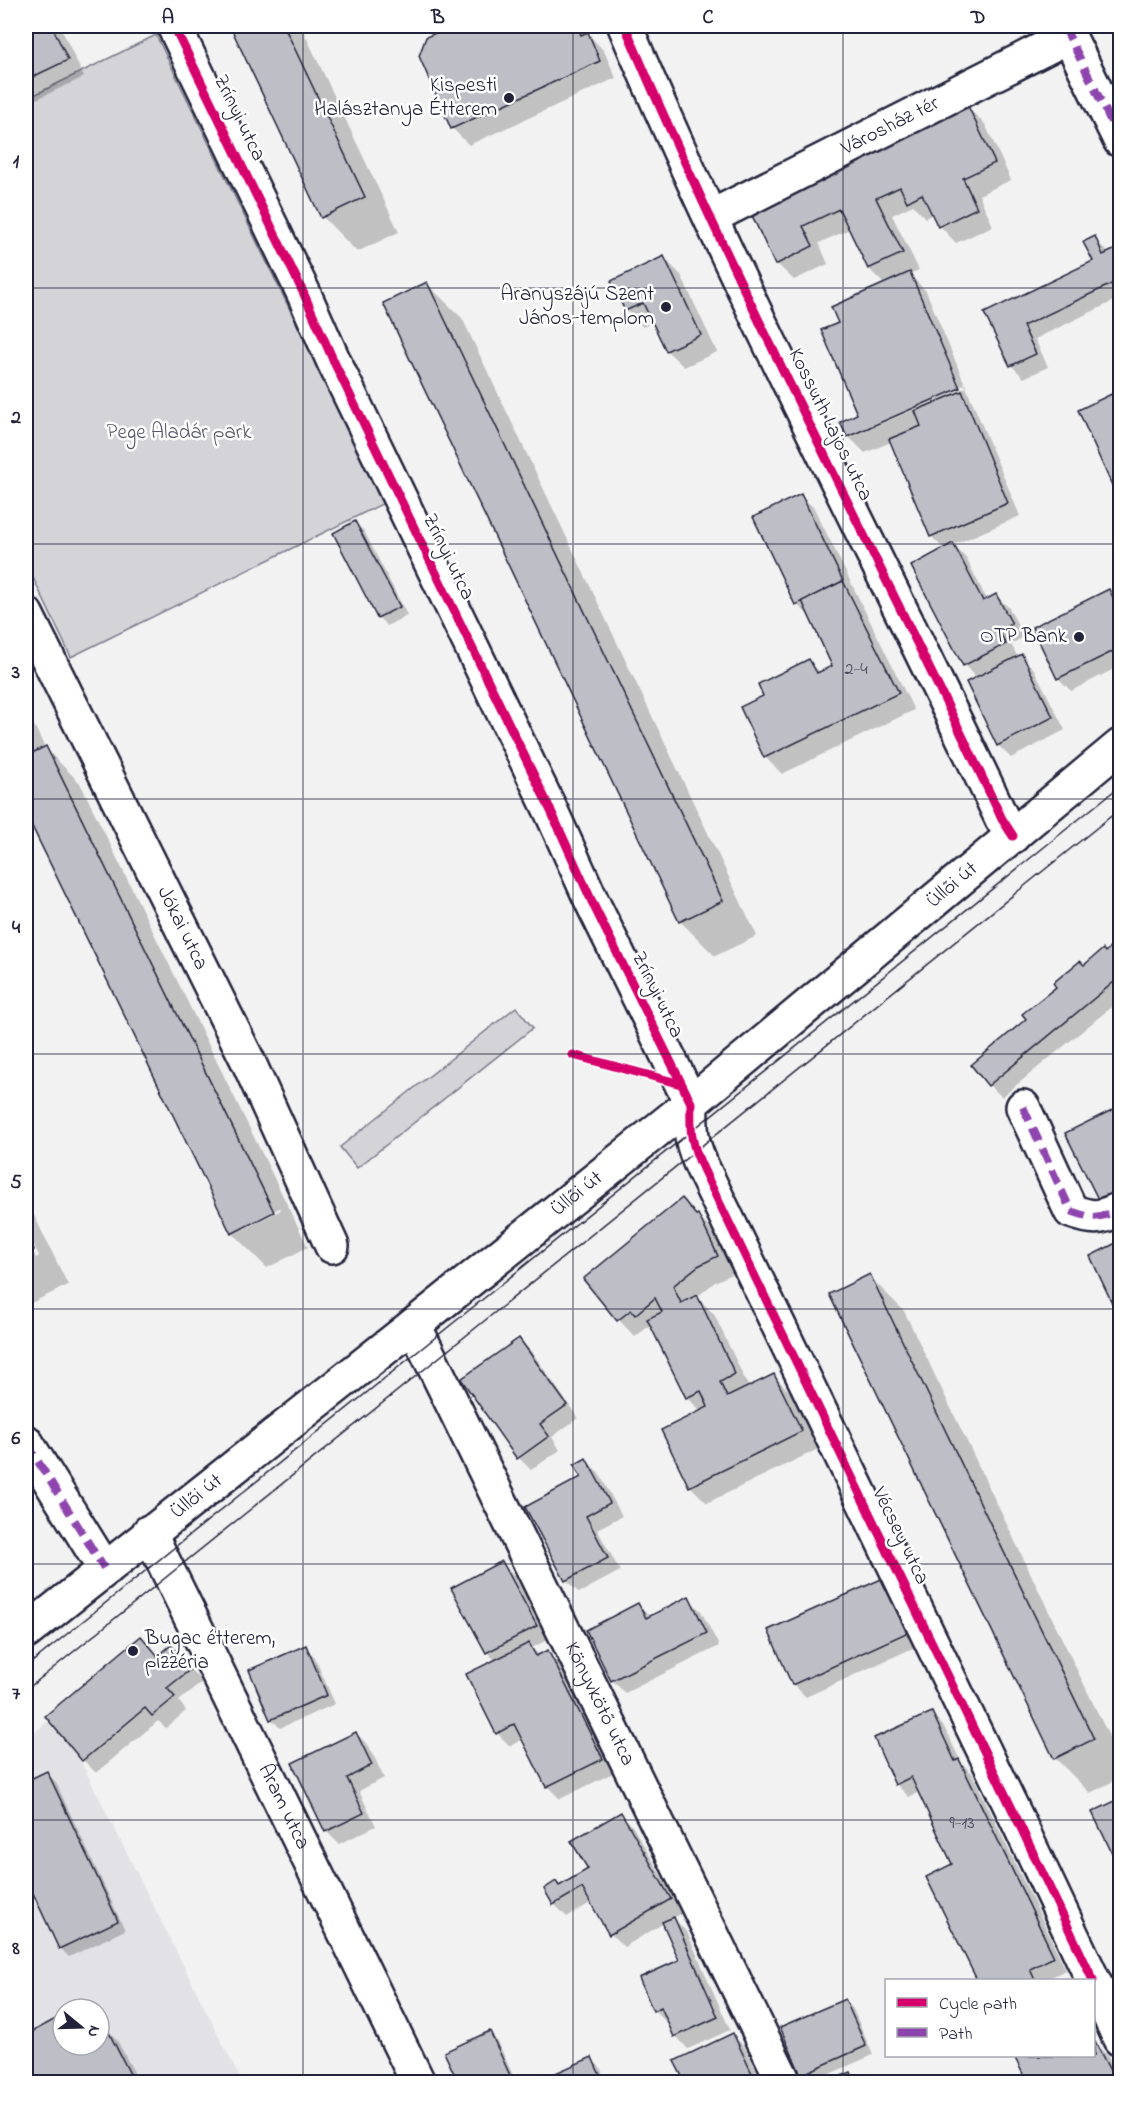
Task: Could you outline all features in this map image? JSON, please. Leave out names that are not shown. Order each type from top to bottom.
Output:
[{"type":"street","name":"Zrínyi utca","points":[[174,26],[546,800],[593,904],[691,1103]]},
{"type":"street","name":"Kossuth Lajos utca","points":[[625,26],[662,115],[827,462],[1002,819],[1013,836]]},
{"type":"street","name":"Városház tér","points":[[711,217],[1067,31]]},
{"type":"street","points":[[1067,31],[1120,140]]},
{"type":"street","name":"Jókai utca","points":[[26,614],[248,1061],[332,1246]]},
{"type":"street","name":"Üllői út","points":[[26,1632],[691,1103],[1120,746]]},
{"type":"street","name":"Vécsey utca","points":[[691,1103],[690,1132],[694,1151],[1092,1979]]},
{"type":"street","points":[[1023,1107],[1071,1211],[1090,1218],[1104,1217],[1120,1209]]},
{"type":"street","name":"Könyvkötő utca","points":[[414,1325],[784,2082]]},
{"type":"street","points":[[26,1442],[104,1568]]},
{"type":"street","name":"Áram utca","points":[[149,1532],[418,2082]]},
{"type":"street","name":"Vécsey utca","points":[[1095,1985],[1120,2039]]},
{"type":"shaded area","points":[[57,1714],[242,2082],[26,2082],[26,1739]]},
{"type":"green space","name":"Pege Aladár park","points":[[156,35],[384,503],[71,657],[26,563],[26,99]]},
{"type":"green space","points":[[516,1007],[533,1028],[357,1168],[340,1147]]},
{"type":"building","points":[[26,26],[52,26],[68,60],[26,80]]},
{"type":"building","points":[[230,26],[284,26],[365,197],[321,218]]},
{"type":"building","points":[[452,26],[577,26],[581,35],[588,32],[600,61],[451,129],[419,56],[426,37]]},
{"type":"building","points":[[968,106],[995,163],[963,178],[977,208],[938,227],[922,194],[907,202],[900,187],[876,198],[903,253],[868,269],[839,209],[803,226],[813,246],[775,265],[750,211]]},
{"type":"building","points":[[1095,236],[1103,255],[1120,247],[1120,280],[1023,326],[1036,354],[1010,366],[984,313],[1093,261],[1083,242]]},
{"type":"building","name":"Aranyszájú Szent János-templom","points":[[664,256],[701,335],[666,351],[643,303],[625,311],[611,281]]},
{"type":"building","points":[[910,272],[960,388],[847,437],[840,422],[857,414],[821,330],[838,323],[831,307]]},
{"type":"building","points":[[427,282],[723,901],[679,922],[383,303]]},
{"type":"building","points":[[1120,390],[1120,503],[1078,410]]},
{"type":"building","points":[[962,391],[1008,503],[930,537],[889,439],[921,426],[915,411]]},
{"type":"building","points":[[801,494],[843,581],[795,605],[753,517]]},
{"type":"building","points":[[355,521],[400,607],[377,618],[333,533]]},
{"type":"building","points":[[953,543],[983,601],[996,594],[1012,624],[999,631],[1006,644],[963,666],[911,566]]},
{"type":"building","points":[[843,581],[899,693],[764,758],[740,707],[763,696],[758,684],[809,659],[817,673],[832,666],[802,601]]},
{"type":"building","name":"OTP Bank","points":[[1109,589],[1120,612],[1120,648],[1057,679],[1032,627]]},
{"type":"building","points":[[1022,654],[1053,717],[997,746],[966,682]]},
{"type":"building","points":[[46,746],[274,1212],[231,1234],[26,814],[26,756]]},
{"type":"building","points":[[1120,939],[1120,977],[988,1086],[971,1065],[1026,1019],[1022,1014],[1056,987],[1053,983],[1080,961],[1084,965],[1103,949],[1105,952]]},
{"type":"building","points":[[1120,1106],[1120,1191],[1099,1201],[1065,1133]]},
{"type":"building","points":[[682,1198],[696,1215],[698,1214],[718,1256],[698,1266],[673,1286],[681,1303],[697,1295],[735,1374],[720,1382],[727,1397],[774,1374],[802,1431],[689,1487],[661,1430],[708,1407],[701,1391],[686,1398],[647,1319],[662,1312],[655,1298],[635,1315],[631,1310],[617,1321],[583,1279]]},
{"type":"building","points":[[26,1233],[34,1250],[26,1255]]},
{"type":"building","points":[[1120,1241],[1120,1320],[1090,1256]]},
{"type":"building","points":[[870,1274],[1094,1739],[1054,1759],[829,1294]]},
{"type":"building","points":[[519,1338],[567,1405],[540,1424],[549,1436],[517,1459],[461,1379]]},
{"type":"building","points":[[586,1458],[610,1503],[586,1516],[608,1558],[565,1581],[525,1507],[581,1477],[574,1465]]},
{"type":"building","points":[[502,1561],[537,1626],[486,1653],[451,1588]]},
{"type":"building","points":[[888,1576],[913,1630],[792,1685],[768,1630]]},
{"type":"building","points":[[689,1596],[707,1633],[611,1681],[586,1630],[638,1603],[646,1618]]},
{"type":"building","points":[[141,1636],[158,1656],[171,1645],[191,1669],[167,1688],[175,1697],[152,1716],[145,1708],[82,1761],[45,1716]]},
{"type":"building","points":[[529,1643],[536,1656],[548,1650],[603,1759],[546,1787],[514,1724],[496,1734],[466,1674]]},
{"type":"building","points":[[306,1645],[327,1695],[270,1720],[249,1670]]},
{"type":"building","points":[[932,1712],[955,1761],[959,1759],[1054,1957],[1030,1969],[1035,1979],[977,1979],[926,1877],[952,1864],[911,1777],[895,1785],[874,1738]]},
{"type":"building","points":[[356,1732],[372,1765],[347,1778],[364,1813],[325,1832],[292,1763]]},
{"type":"building","points":[[47,1771],[118,1921],[59,1949],[26,1878],[26,1781]]},
{"type":"building","points":[[1119,1799],[1120,1856],[1115,1859],[1092,1812]]},
{"type":"building","points":[[621,1812],[671,1899],[609,1935],[582,1888],[553,1905],[544,1889],[556,1881],[559,1886],[588,1869],[571,1841]]},
{"type":"building","points":[[674,1917],[718,2017],[674,2037],[661,2007],[653,2011],[639,1978],[679,1960],[662,1922]]},
{"type":"building","points":[[845,1999],[866,2046],[801,2075],[780,2027]]},
{"type":"building","points":[[51,2021],[51,2057],[111,2057],[111,2037],[134,2082],[26,2082],[26,2035]]},
{"type":"building","points":[[490,2031],[513,2082],[458,2082],[444,2052]]},
{"type":"building","points":[[733,2033],[756,2082],[685,2082],[674,2061]]},
{"type":"building","points":[[1095,2042],[1116,2082],[1027,2082],[1014,2057],[1095,2057]]},
{"type":"building","points":[[592,2057],[603,2082],[546,2082],[544,2078]]},
{"type":"building","points":[[851,2072],[855,2082],[827,2082]]},
{"type":"tram line","points":[[26,1667],[1120,786]]},
{"type":"tram line","points":[[26,1690],[1120,809]]},
{"type":"marked path","points":[[1064,26],[1120,140]]},
{"type":"marked path","points":[[1023,1107],[1071,1211],[1096,1217],[1120,1209]]},
{"type":"marked path","points":[[26,1442],[104,1568]]},
{"type":"cycle path","points":[[174,26],[551,811],[593,904],[691,1103],[692,1138],[700,1162],[1093,1979]]},
{"type":"cycle path","points":[[625,26],[714,227],[761,326],[1002,819],[1013,836]]},
{"type":"cycle path","points":[[573,1055],[681,1084]]},
{"type":"place","name":"Kispesti Halásztanya Étterem","points":[[509,98]]},
{"type":"place","name":"Aranyszájú Szent János-templom","points":[[666,307]]},
{"type":"place","name":"OTP Bank","points":[[1079,637]]},
{"type":"place","name":"Bugac étterem, pizzéria","points":[[133,1651]]}]
